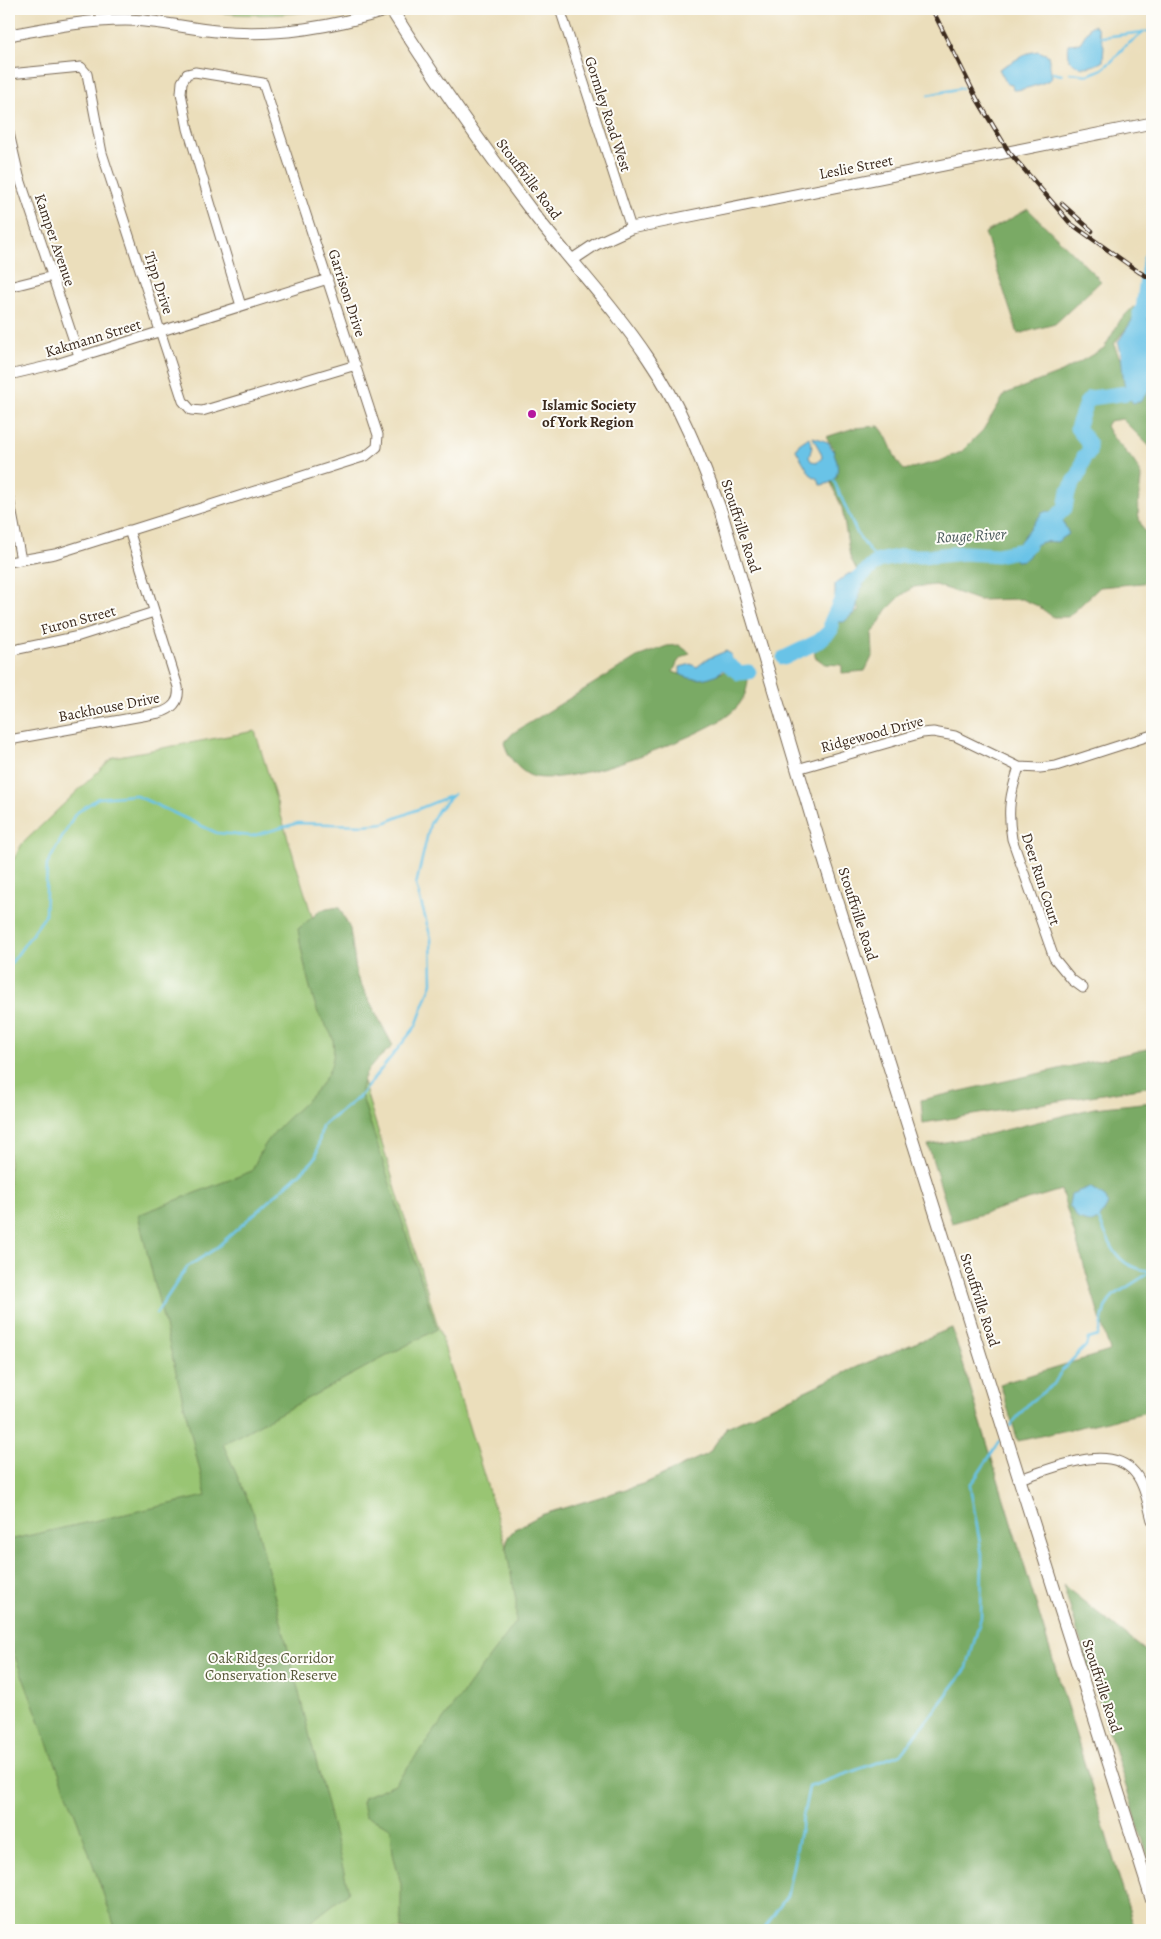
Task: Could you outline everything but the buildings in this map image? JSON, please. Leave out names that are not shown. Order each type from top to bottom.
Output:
[{"type":"main road","name":"Stouffville Road","points":[[391,9],[467,123],[534,215],[572,260],[648,359],[687,426],[723,520],[797,769],[1152,1900]]},
{"type":"street","points":[[9,35],[54,27],[127,20],[215,31],[292,32],[348,23],[391,9]]},
{"type":"street","name":"Gormley Road West","points":[[560,9],[631,228]]},
{"type":"street","name":"Tipp Drive","points":[[9,74],[81,67],[87,74],[102,153],[183,401],[188,408],[196,411],[356,365]]},
{"type":"street","name":"Garrison Drive","points":[[9,562],[55,554],[371,454],[378,444],[378,435],[356,365],[263,83],[195,72],[187,74],[182,82],[181,93],[188,129],[241,306]]},
{"type":"street","name":"Leslie Street","points":[[572,260],[596,244],[631,228],[1152,124]]},
{"type":"street","name":"Kamper Avenue","points":[[9,133],[19,176],[79,356]]},
{"type":"street","points":[[9,287],[53,276]]},
{"type":"street","name":"Kakmann Street","points":[[9,375],[161,332],[328,279]]},
{"type":"street","points":[[9,498],[22,560]]},
{"type":"street","points":[[129,530],[154,612]]},
{"type":"street","name":"Furon Street","points":[[9,651],[79,636],[154,612]]},
{"type":"street","name":"Backhouse Drive","points":[[9,740],[145,716],[171,709],[176,702],[178,690],[154,612]]},
{"type":"street","name":"Ridgewood Drive","points":[[797,769],[922,733],[946,733],[965,739],[1019,767],[1040,768],[1056,766],[1152,735]]},
{"type":"street","name":"Deer Run Court","points":[[1019,767],[1009,803],[1008,820],[1012,840],[1054,958],[1072,980],[1083,988]]},
{"type":"street","points":[[1019,1479],[1082,1460],[1098,1457],[1112,1460],[1135,1473],[1152,1520]]},
{"type":"green space","points":[[188,9],[325,9],[308,12],[256,15]]},
{"type":"green space","points":[[1028,209],[1101,281],[1055,324],[1018,334],[985,233]]},
{"type":"green space","points":[[1133,307],[1142,311],[1114,345],[1127,374],[1152,380],[1152,449],[1122,419],[1109,421],[1106,426],[1133,460],[1141,475],[1138,514],[1142,526],[1149,537],[1152,535],[1152,582],[1100,587],[1068,617],[1053,617],[1038,606],[1022,599],[978,600],[936,585],[914,587],[902,595],[887,610],[872,634],[873,655],[865,671],[842,673],[842,665],[825,664],[815,657],[814,644],[833,626],[859,611],[854,597],[862,580],[850,557],[842,508],[829,478],[837,477],[833,447],[826,437],[854,428],[879,426],[904,470],[940,461],[961,452],[983,430],[1005,394],[1062,372],[1104,348],[1121,319]]},
{"type":"green space","points":[[679,645],[690,653],[678,661],[673,672],[697,677],[720,673],[735,666],[748,677],[743,699],[727,716],[712,725],[661,748],[599,769],[546,778],[529,775],[513,761],[504,743],[513,733],[637,657],[667,646]]},
{"type":"green space","name":"Oak Ridges Corridor Conservation Reserve","points":[[255,731],[506,1547],[508,1537],[515,1529],[541,1515],[646,1483],[709,1453],[727,1427],[864,1364],[952,1328],[1135,1930],[9,1930],[9,868],[22,844],[113,757]]},
{"type":"green space","points":[[339,907],[350,929],[357,977],[393,1046],[367,1072],[361,1094],[437,1329],[223,1444],[254,1514],[349,1892],[300,1930],[116,1930],[78,1822],[9,1641],[9,1540],[206,1496],[138,1215],[252,1171],[270,1138],[322,1083],[329,1070],[333,1056],[333,1040],[318,1014],[301,949],[298,929],[321,910]]},
{"type":"green space","points":[[1152,1048],[1152,1086],[923,1123],[921,1100]]},
{"type":"green space","points":[[1152,1102],[1152,1411],[1018,1441],[1000,1384],[1110,1351],[1061,1190],[952,1223],[928,1145],[985,1135],[1094,1108]]},
{"type":"green space","points":[[952,1328],[1135,1930],[401,1930],[401,1884],[393,1854],[391,1828],[365,1816],[362,1803],[364,1797],[395,1784],[516,1622],[516,1600],[506,1548],[508,1537],[515,1529],[541,1515],[646,1483],[709,1453],[727,1427],[864,1364]]},
{"type":"green space","points":[[1063,1585],[1152,1656],[1152,1859],[1149,1860]]},
{"type":"water","points":[[1093,25],[1097,27],[1104,46],[1103,61],[1081,67],[1069,60],[1068,44],[1080,43]]},
{"type":"water","points":[[1038,51],[1048,55],[1052,78],[1033,86],[1013,90],[1012,85],[1007,84],[999,69],[1028,53]]},
{"type":"water","points":[[1138,311],[1147,317],[1152,326],[1152,387],[1140,402],[1133,403],[1124,382],[1118,342]]},
{"type":"water","points":[[809,437],[812,447],[809,457],[811,461],[817,462],[822,458],[813,437],[828,442],[835,454],[838,468],[837,475],[834,480],[828,483],[820,485],[819,480],[810,474],[796,450],[799,444]]},
{"type":"water","points":[[1047,511],[1059,513],[1069,534],[1057,542],[1039,543],[1027,557],[1016,561],[1011,553],[1042,513]]},
{"type":"water","points":[[848,574],[861,574],[864,583],[859,594],[856,611],[844,622],[830,622],[828,615],[835,602],[835,584]]},
{"type":"water","points":[[726,651],[731,654],[732,659],[717,674],[702,679],[694,679],[680,674],[680,667],[691,664],[697,667],[707,659]]},
{"type":"water","points":[[1090,1187],[1105,1197],[1108,1204],[1099,1220],[1091,1223],[1078,1219],[1069,1205],[1071,1194]]},
{"type":"waterway","points":[[1102,37],[1152,31]]},
{"type":"waterway","points":[[1070,73],[1088,75],[1102,69],[1124,47],[1143,33]]},
{"type":"waterway","points":[[1053,73],[1062,75]]},
{"type":"waterway","points":[[928,95],[962,88]]},
{"type":"waterway","name":"Rouge River","points":[[1140,332],[1140,312],[1143,309],[1149,262],[1152,255]]},
{"type":"waterway","name":"Rouge River","points":[[1046,527],[1065,508],[1068,492],[1080,472],[1084,456],[1089,453],[1089,443],[1077,428],[1086,403],[1091,398],[1127,393],[1138,387],[1138,380]]},
{"type":"waterway","points":[[834,481],[858,535],[877,561]]},
{"type":"waterway","name":"Rouge River","points":[[784,658],[819,641],[831,630],[831,622],[846,589],[878,561],[902,556],[964,553],[997,555],[1022,550],[1028,545]]},
{"type":"waterway","name":"Rouge River","points":[[730,666],[739,673],[749,672]]},
{"type":"waterway","points":[[156,1314],[187,1267],[215,1249],[311,1163],[316,1157],[322,1126],[359,1097],[416,1026],[432,983],[431,938],[416,885],[430,824],[438,810],[454,794]]},
{"type":"waterway","points":[[9,966],[45,916],[47,865],[75,814],[98,798],[135,795],[217,833],[252,836],[298,823],[363,825],[384,823],[450,796]]},
{"type":"waterway","points":[[1099,1220],[1116,1254],[1129,1265],[1149,1271]]},
{"type":"waterway","points":[[1010,1426],[1030,1402],[1054,1384],[1062,1370],[1086,1346],[1088,1339],[1098,1336],[1105,1308],[1113,1296],[1152,1271]]},
{"type":"waterway","points":[[763,1930],[787,1896],[809,1787],[901,1754],[967,1668],[981,1617],[982,1555],[970,1486],[1000,1441]]},
{"type":"railway","points":[[932,9],[977,99],[1009,152],[1070,223],[1139,272],[1152,279]]},
{"type":"railway","points":[[1062,204],[1092,231]]},
{"type":"place","name":"Islamic Society of York Region","points":[[532,414]]}]
